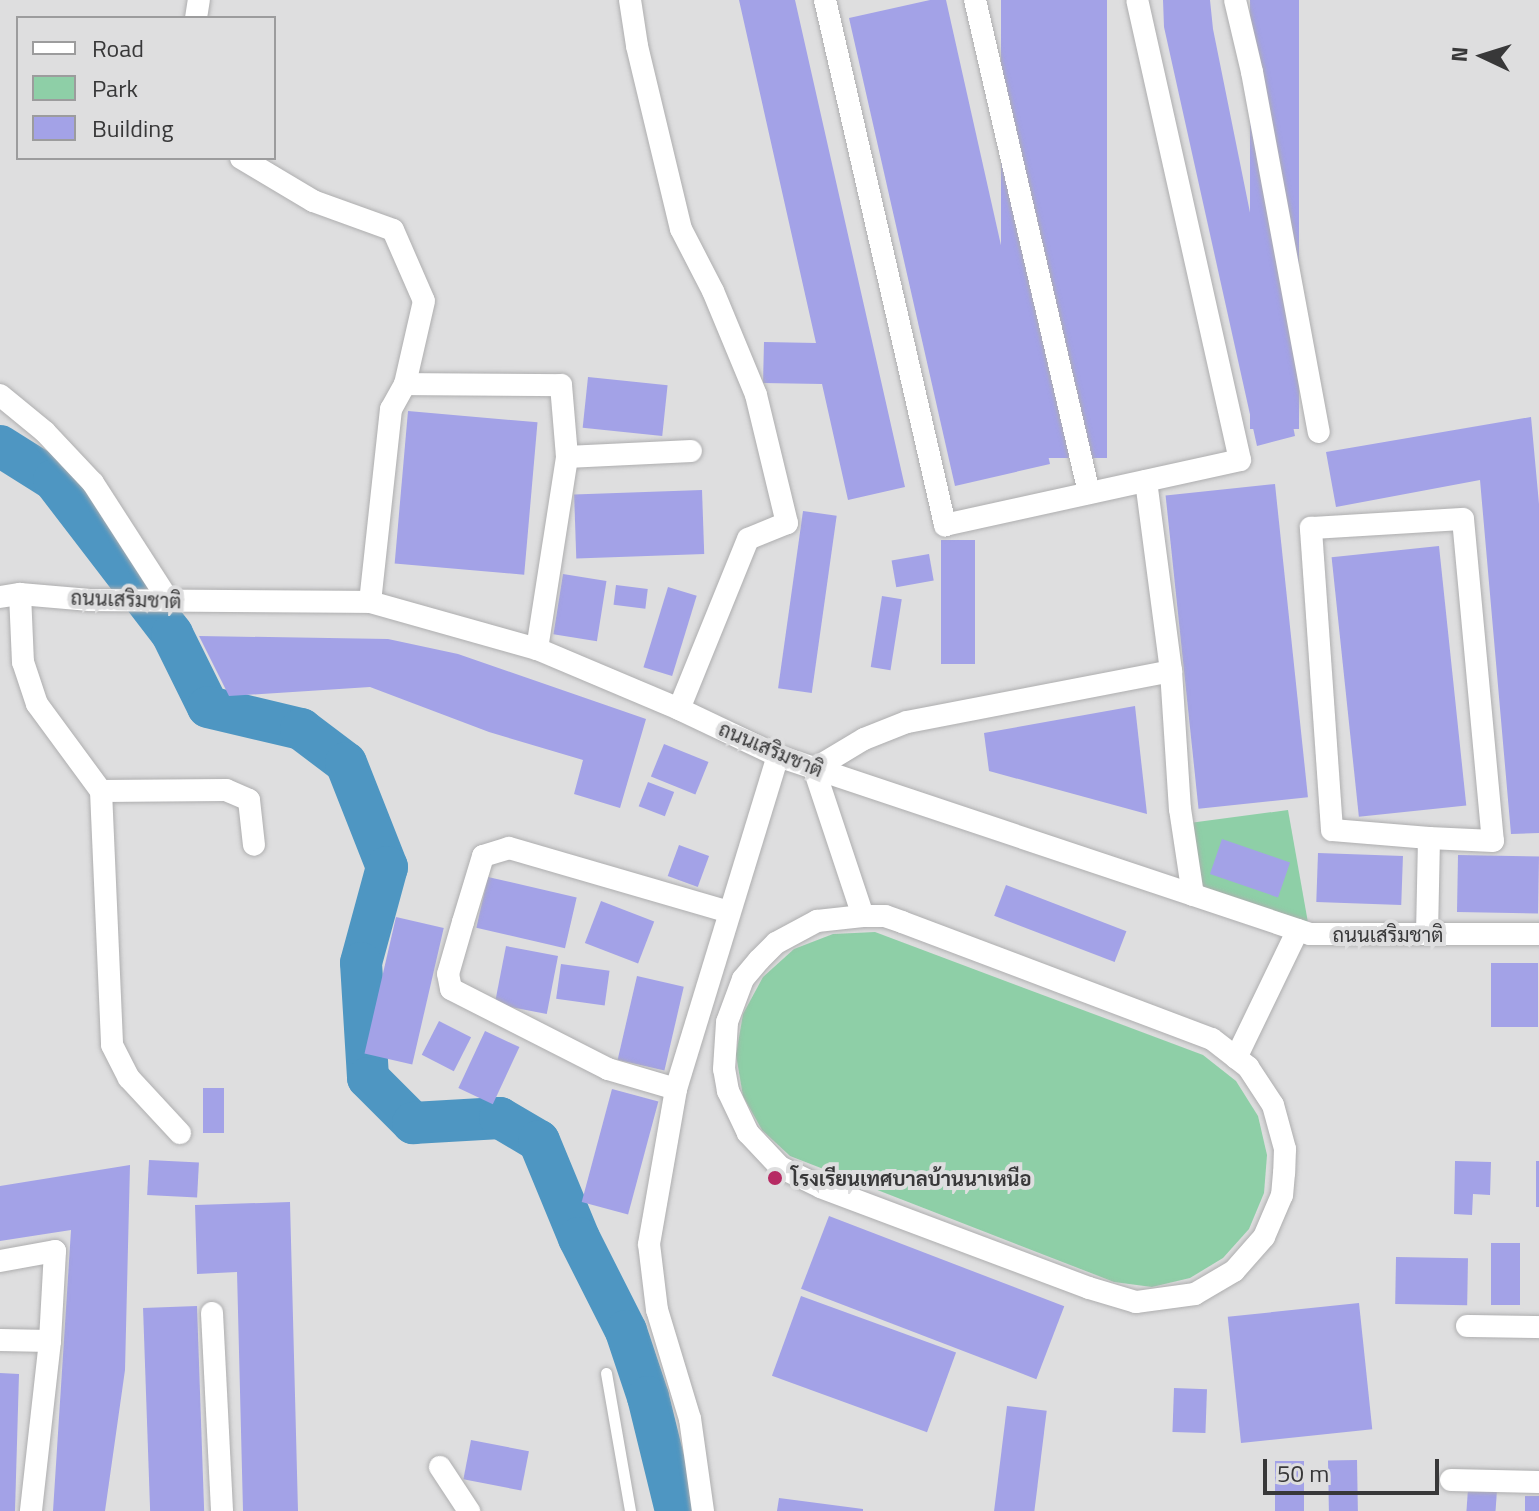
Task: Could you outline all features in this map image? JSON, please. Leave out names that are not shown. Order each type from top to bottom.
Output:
[{"type":"street","points":[[630,0],[681,229],[713,291],[756,395],[787,523],[748,539],[679,709]]},
{"type":"street","points":[[826,0],[945,525],[1240,460],[1137,0]]},
{"type":"street","points":[[975,0],[1089,493]]},
{"type":"street","points":[[1235,0],[1252,72],[1319,432]]},
{"type":"street","points":[[244,160],[313,201],[393,230],[424,301],[405,384],[391,409],[370,602]]},
{"type":"street","points":[[405,384],[561,385],[567,457],[537,649]]},
{"type":"street","points":[[0,395],[45,432],[93,483],[167,598]]},
{"type":"street","points":[[567,457],[691,451]]},
{"type":"street","points":[[1146,481],[1171,671],[1180,809],[1193,895]]},
{"type":"street","points":[[1463,519],[1493,841],[1429,838],[1332,830],[1311,528],[1463,519]]},
{"type":"street","points":[[10,595],[23,662],[37,704],[101,791],[112,1045],[129,1078],[180,1133]]},
{"type":"street","name":"ถนนเสริมชาติ","points":[[10,595],[90,600],[167,598],[185,602],[370,602],[537,649],[679,709],[778,756],[1310,934],[1539,934]]},
{"type":"street","points":[[863,916],[814,769],[864,739],[907,722],[1171,671]]},
{"type":"street","points":[[703,1511],[690,1419],[657,1310],[649,1244],[676,1089],[778,756]]},
{"type":"street","points":[[101,791],[226,790],[249,800],[254,845]]},
{"type":"street","points":[[1427,934],[1429,838]]},
{"type":"street","points":[[676,1089],[608,1069],[451,989],[448,974],[463,922],[483,856],[509,848],[729,912]]},
{"type":"street","points":[[840,916],[863,916],[885,916],[1212,1039],[1236,1058],[1262,1085],[1273,1105],[1285,1149],[1282,1195],[1264,1237],[1249,1255],[1234,1271],[1195,1294],[1150,1303],[1115,1297],[809,1182],[780,1167],[748,1133],[728,1091],[724,1069],[727,1022],[743,979],[776,943],[817,921],[840,916]]},
{"type":"street","points":[[1236,1058],[1298,930]]},
{"type":"street","points":[[0,1261],[55,1251],[50,1341],[31,1511]]},
{"type":"street","points":[[212,1313],[222,1511]]},
{"type":"street","points":[[1467,1326],[1539,1327]]},
{"type":"street","points":[[0,1340],[50,1341]]},
{"type":"street","points":[[440,1467],[469,1511]]},
{"type":"street","points":[[1451,1480],[1539,1482]]},
{"type":"lane","points":[[606,1373],[630,1511]]},
{"type":"green space","points":[[1288,810],[1310,934],[1193,895],[1182,824]]},
{"type":"green space","points":[[875,932],[1203,1055],[1236,1081],[1258,1116],[1267,1155],[1264,1193],[1249,1229],[1223,1258],[1190,1278],[1152,1287],[1114,1282],[790,1156],[762,1130],[743,1096],[736,1055],[743,1014],[763,977],[794,949],[833,934]]},
{"type":"building","points":[[739,0],[795,0],[905,487],[848,500],[822,384],[763,383],[764,342],[816,343]]},
{"type":"building","points":[[930,0],[946,0],[1050,464],[955,486],[849,18]]},
{"type":"building","points":[[1001,0],[1107,0],[1107,458],[1001,458]]},
{"type":"building","points":[[1163,0],[1210,0],[1213,29],[1295,436],[1257,446],[1164,27]]},
{"type":"building","points":[[1250,0],[1299,0],[1299,429],[1250,429]]},
{"type":"building","points":[[588,377],[668,385],[662,436],[583,428]]},
{"type":"building","points":[[408,411],[538,422],[524,575],[395,563]]},
{"type":"building","points":[[1531,417],[1539,504],[1539,833],[1511,834],[1480,480],[1336,507],[1326,452]]},
{"type":"building","points":[[1275,484],[1308,797],[1199,809],[1166,495]]},
{"type":"building","points":[[702,490],[704,554],[576,558],[574,494]]},
{"type":"building","points":[[803,511],[837,516],[812,693],[778,688]]},
{"type":"building","points":[[941,540],[975,540],[975,664],[941,664]]},
{"type":"building","points":[[1439,546],[1466,806],[1359,817],[1332,557]]},
{"type":"building","points":[[929,554],[934,581],[896,587],[892,561]]},
{"type":"building","points":[[563,574],[606,581],[597,641],[553,634]]},
{"type":"building","points":[[616,585],[648,589],[645,609],[614,605]]},
{"type":"building","points":[[668,587],[697,596],[672,676],[643,667]]},
{"type":"building","points":[[882,596],[902,599],[890,670],[871,667]]},
{"type":"building","points":[[199,636],[388,639],[458,654],[646,719],[620,808],[574,794],[583,760],[489,732],[370,687],[229,696]]},
{"type":"building","points":[[1135,706],[1147,814],[989,771],[984,733]]},
{"type":"building","points":[[664,744],[709,762],[695,794],[651,776]]},
{"type":"building","points":[[648,782],[674,792],[665,816],[639,806]]},
{"type":"building","points":[[1222,839],[1290,862],[1278,897],[1210,874]]},
{"type":"building","points":[[679,845],[709,856],[698,887],[668,876]]},
{"type":"building","points":[[1318,853],[1403,856],[1401,905],[1316,902]]},
{"type":"building","points":[[1458,855],[1539,856],[1538,913],[1457,912]]},
{"type":"building","points":[[488,877],[577,897],[565,948],[476,928]]},
{"type":"building","points":[[1006,885],[1126,931],[1115,962],[994,916]]},
{"type":"building","points":[[601,901],[654,921],[638,963],[585,943]]},
{"type":"building","points":[[396,917],[444,928],[412,1064],[365,1053]]},
{"type":"building","points":[[506,946],[558,956],[547,1014],[495,1004]]},
{"type":"building","points":[[1491,963],[1538,963],[1538,1027],[1491,1027]]},
{"type":"building","points":[[561,964],[610,971],[605,1005],[556,999]]},
{"type":"building","points":[[637,976],[684,987],[664,1071],[618,1060]]},
{"type":"building","points":[[439,1021],[471,1037],[454,1071],[422,1055]]},
{"type":"building","points":[[485,1031],[519,1047],[493,1104],[458,1088]]},
{"type":"building","points":[[203,1088],[224,1088],[224,1133],[203,1133]]},
{"type":"building","points":[[612,1089],[658,1101],[628,1214],[582,1202]]},
{"type":"building","points":[[149,1160],[199,1163],[197,1198],[147,1195]]},
{"type":"building","points":[[1455,1161],[1491,1162],[1490,1195],[1473,1194],[1472,1215],[1454,1214]]},
{"type":"building","points":[[1536,1161],[1539,1161],[1539,1207],[1536,1207]]},
{"type":"building","points":[[130,1165],[125,1370],[105,1511],[53,1511],[71,1230],[0,1241],[0,1186]]},
{"type":"building","points":[[290,1202],[298,1511],[243,1511],[237,1272],[197,1274],[195,1205]]},
{"type":"building","points":[[829,1216],[1064,1306],[1036,1379],[801,1289]]},
{"type":"building","points":[[1491,1243],[1520,1243],[1520,1305],[1491,1305]]},
{"type":"building","points":[[1396,1257],[1468,1258],[1467,1305],[1395,1304]]},
{"type":"building","points":[[801,1296],[956,1352],[927,1432],[772,1376]]},
{"type":"building","points":[[1359,1303],[1372,1429],[1241,1443],[1228,1317]]},
{"type":"building","points":[[197,1306],[204,1511],[150,1511],[143,1308]]},
{"type":"building","points":[[0,1373],[19,1374],[15,1511],[0,1511]]},
{"type":"building","points":[[1174,1388],[1207,1389],[1205,1433],[1172,1432]]},
{"type":"building","points":[[1007,1406],[1047,1411],[1034,1511],[994,1511]]},
{"type":"building","points":[[471,1440],[529,1451],[521,1491],[463,1479]]},
{"type":"building","points":[[1357,1460],[1358,1511],[1329,1511],[1328,1461]]},
{"type":"building","points":[[1275,1461],[1304,1461],[1304,1511],[1275,1511]]},
{"type":"building","points":[[1468,1489],[1497,1491],[1496,1511],[1466,1511]]},
{"type":"building","points":[[1525,1496],[1539,1496],[1539,1511],[1525,1511]]},
{"type":"building","points":[[779,1498],[863,1509],[863,1511],[777,1511]]},
{"type":"waterway","points":[[0,446],[54,480],[172,634],[208,707],[301,729],[346,763],[387,867],[361,963],[368,1078],[413,1123],[500,1118],[539,1141],[579,1238],[626,1331],[648,1397],[676,1511]]},
{"type":"place","name":"โรงเรียนเทศบาลบ้านนาเหนือ","points":[[775,1178]]}]
